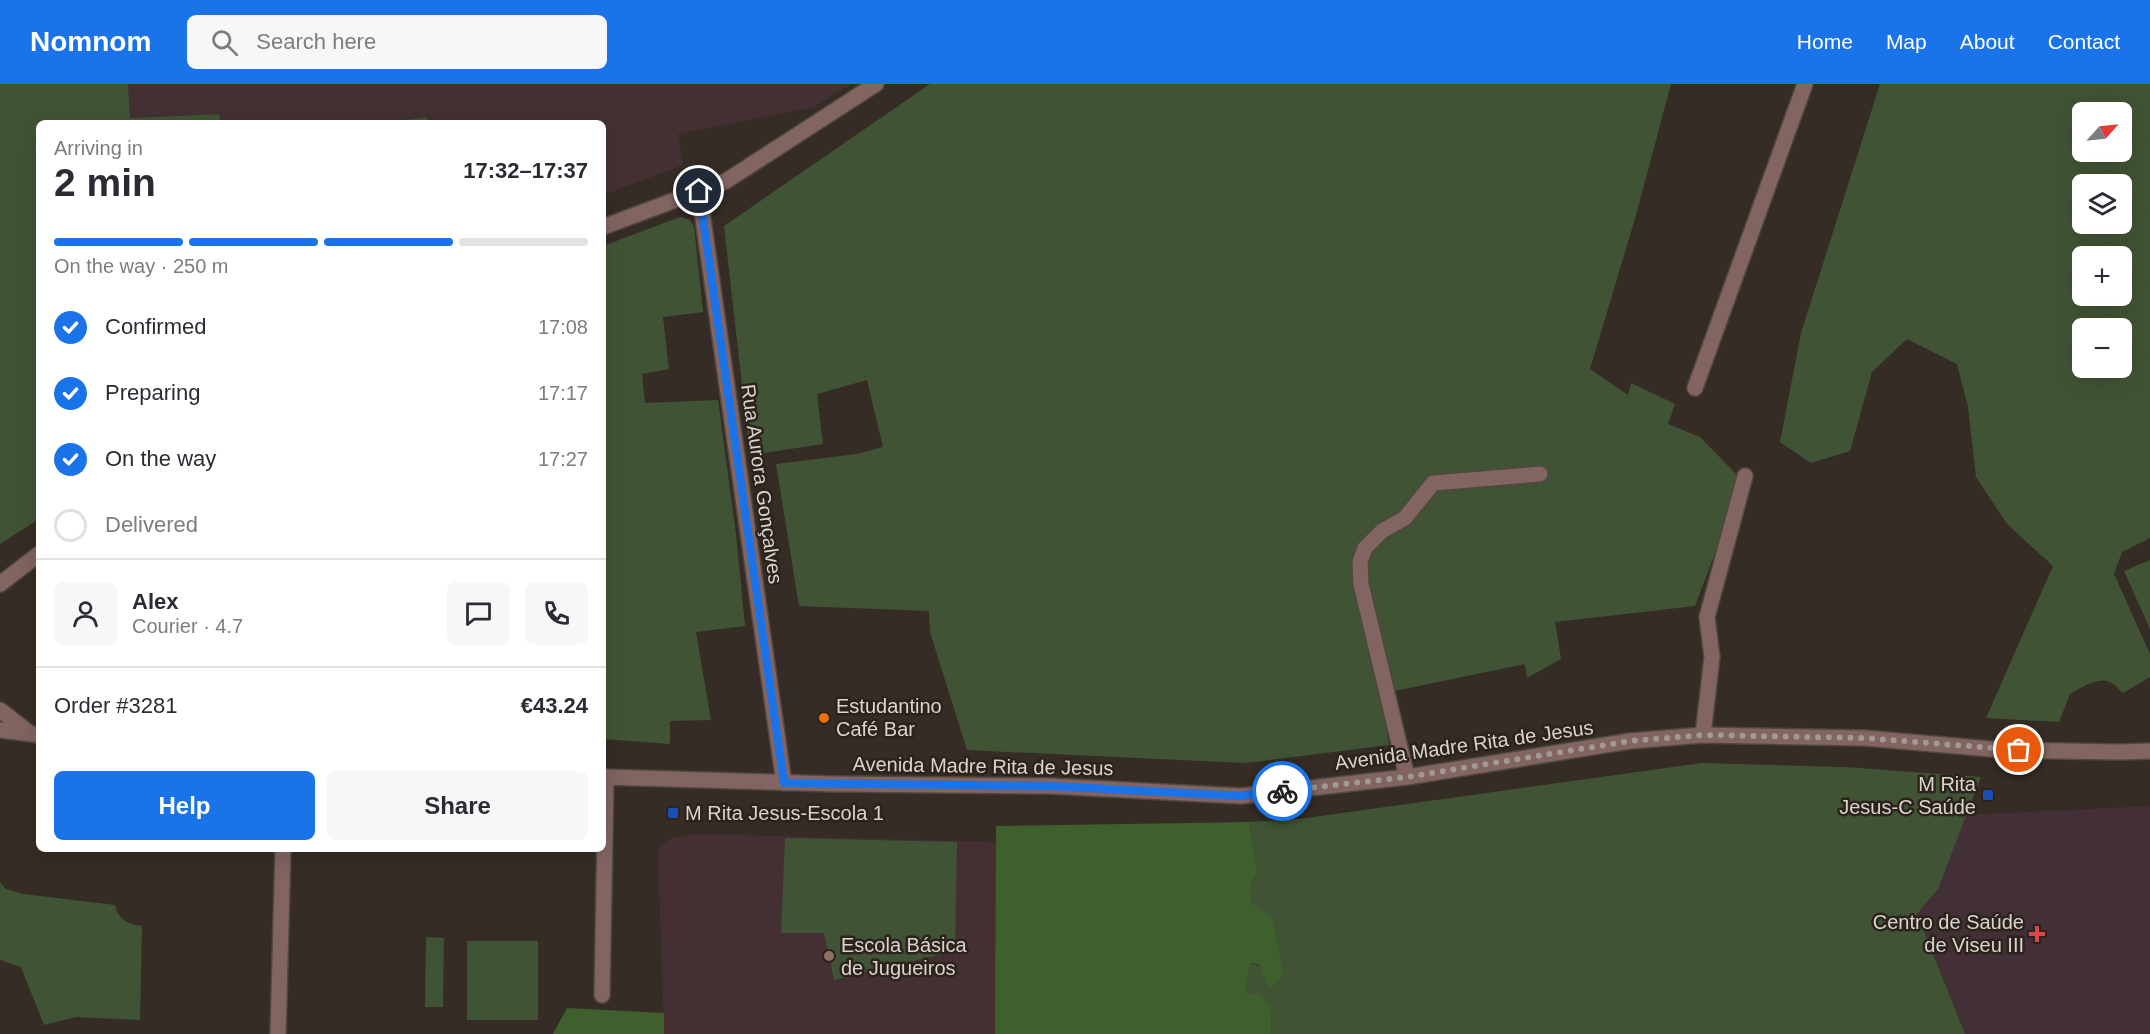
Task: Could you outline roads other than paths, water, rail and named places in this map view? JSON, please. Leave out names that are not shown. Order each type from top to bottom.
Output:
[{"type":"street","points":[[606,226],[726,181],[876,84]]},
{"type":"street","points":[[1695,388],[1805,84]]},
{"type":"street","name":"Rua Aurora Gonçalves","points":[[699,191],[784,783]]},
{"type":"street","points":[[1407,777],[1361,584],[1360,562],[1365,548],[1382,531],[1405,518],[1433,483],[1540,474]]},
{"type":"street","points":[[1703,735],[1712,657],[1707,617],[1745,476]]},
{"type":"street","points":[[0,584],[36,556]]},
{"type":"street","points":[[0,572],[25,564]]},
{"type":"street","points":[[0,710],[35,734]]},
{"type":"street","points":[[0,730],[35,734]]},
{"type":"street","name":"Avenida Madre Rita de Jesus","points":[[606,777],[784,783],[1050,786],[1241,796],[1407,777],[1630,741],[1703,735],[1865,738],[2002,750],[2150,751]]},
{"type":"street","points":[[278,1034],[283,852]]},
{"type":"street","points":[[602,995],[603,852]]},
{"type":"place","name":"Estudantino Café Bar","points":[[824,718]]},
{"type":"place","name":"M Rita Jesus-C Saúde","points":[[1988,795]]},
{"type":"place","name":"M Rita Jesus-Escola 1","points":[[673,813]]},
{"type":"place","name":"Centro de Saúde de Viseu III","points":[[2037,934]]},
{"type":"place","name":"Escola Básica de Jugueiros","points":[[829,956]]}]
